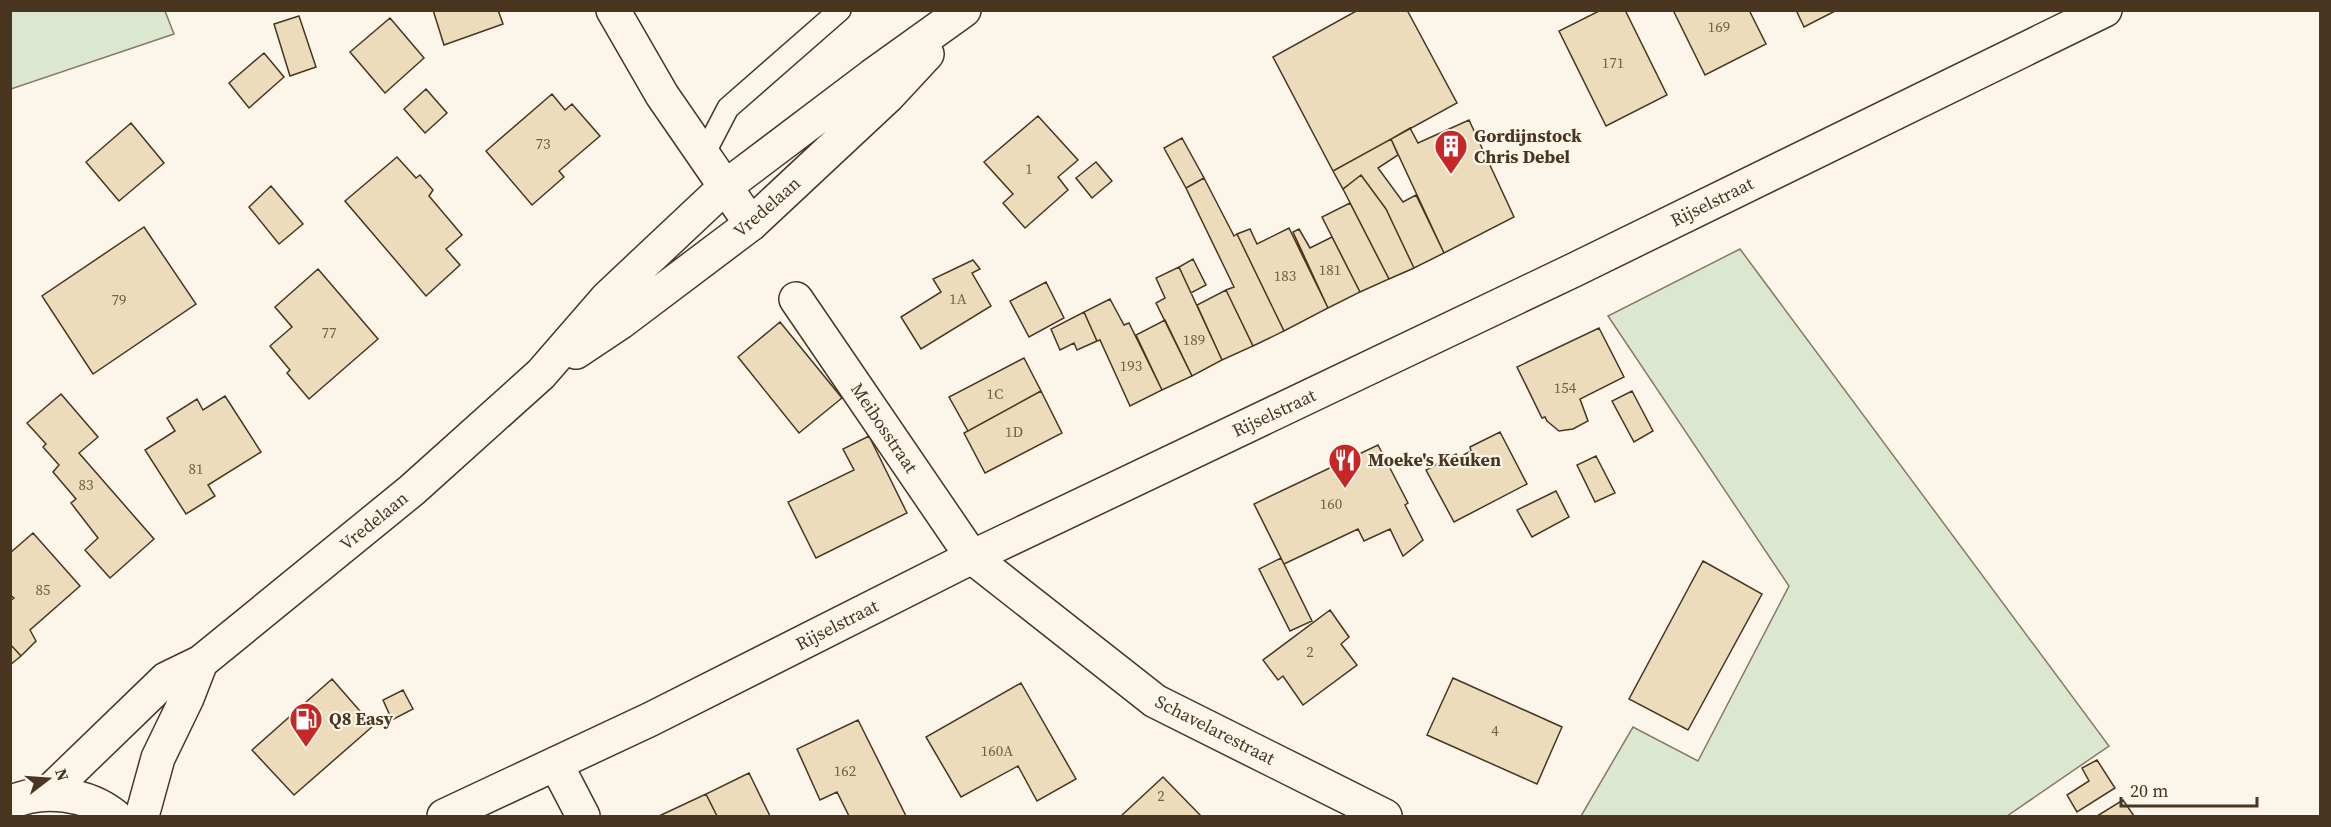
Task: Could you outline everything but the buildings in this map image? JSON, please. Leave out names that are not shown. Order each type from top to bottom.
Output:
[{"type":"street","points":[[613,10],[662,95],[751,224]]},
{"type":"street","name":"Vredelaan","points":[[46,794],[166,679],[201,663],[412,490],[542,374],[607,298],[725,187],[872,75],[966,10]]},
{"type":"street","name":"Vredelaan","points":[[542,374],[621,322],[751,224],[888,96],[966,10]]},
{"type":"street","name":"Rijselstraat","points":[[444,816],[672,708],[972,557],[1574,270],[2106,10]]},
{"type":"street","name":"Meibosstraat","points":[[796,299],[972,557]]},
{"type":"street","name":"Schavelarestraat","points":[[972,557],[1155,701],[1379,815]]},
{"type":"street","name":"Vredelaan","points":[[142,816],[158,758],[201,663]]},
{"type":"street","points":[[556,764],[583,816]]},
{"type":"street","points":[[10,803],[18,799],[46,794],[77,797],[105,808],[115,816]]},
{"type":"lane","points":[[703,156],[728,108],[840,10]]},
{"type":"green space","points":[[10,11],[165,11],[174,34],[11,89]]},
{"type":"green space","points":[[1740,249],[2109,746],[2007,816],[1581,816],[1633,727],[1698,761],[1789,586],[1608,316]]},
{"type":"place","name":"Gordijnstock Chris Debel","points":[[1451,175]]},
{"type":"place","name":"Moeke's Keuken","points":[[1345,489]]},
{"type":"place","name":"Q8 Easy","points":[[306,748]]}]
